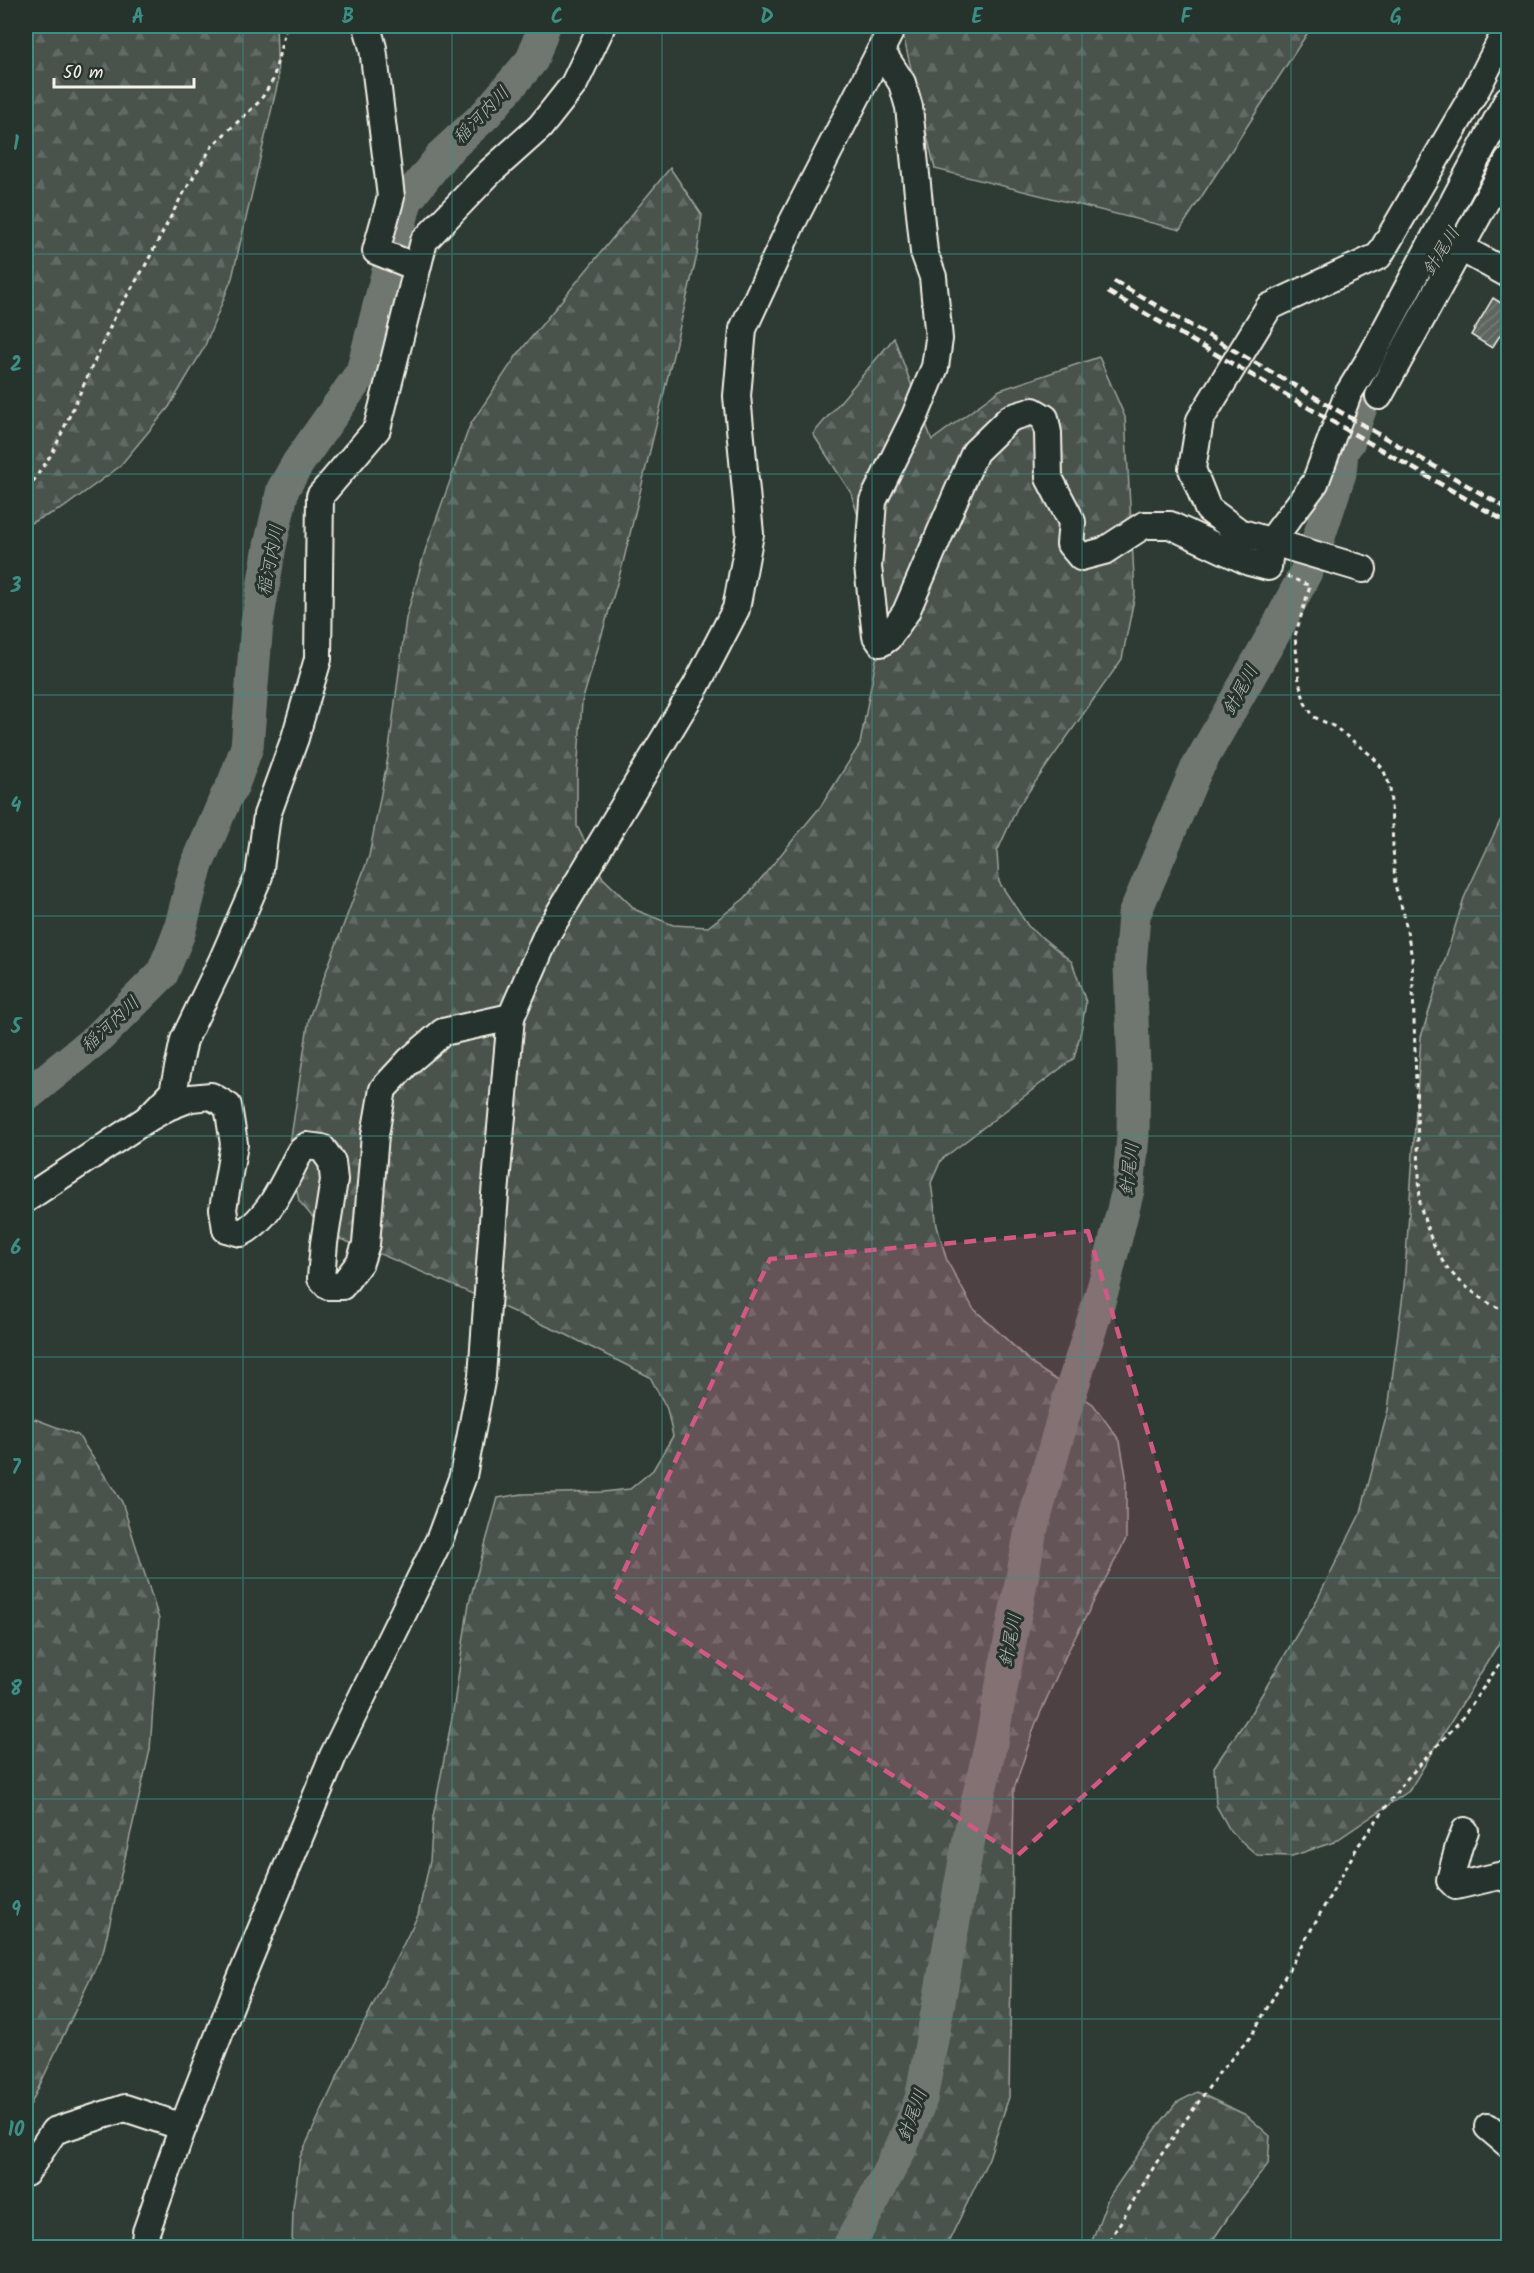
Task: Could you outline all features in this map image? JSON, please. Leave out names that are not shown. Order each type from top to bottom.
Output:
[{"type":"street","points":[[367,26],[373,48],[390,197],[376,251],[412,262]]},
{"type":"street","points":[[147,1119],[173,1092],[184,1040],[222,962],[259,876],[267,815],[295,738],[318,659],[320,496],[377,429],[412,262],[424,241],[490,172],[540,127],[574,84],[602,26]]},
{"type":"street","points":[[144,2247],[183,2127],[239,1983],[333,1756],[440,1538],[463,1476],[482,1376],[511,1017],[548,932],[696,686],[736,609],[750,534],[737,396],[743,329],[792,223],[893,26]]},
{"type":"street","points":[[1363,569],[1239,532],[1208,509],[1192,469],[1200,420],[1269,307],[1379,256],[1477,88],[1509,27]]},
{"type":"street","points":[[881,51],[902,83],[909,107],[924,252],[933,277],[939,339],[935,367],[915,416],[873,501],[868,567],[876,636],[881,643],[888,639],[906,612],[975,452],[1010,418],[1033,411],[1045,418],[1048,433],[1049,478],[1072,522],[1070,544],[1081,557],[1104,551],[1144,525],[1170,525],[1249,562],[1268,567],[1275,542],[1315,483],[1348,394],[1371,357],[1509,99]]},
{"type":"street","points":[[1379,396],[1509,161]]},
{"type":"street","points":[[1461,248],[1509,274]]},
{"type":"street","points":[[26,1199],[147,1119],[191,1098],[211,1096],[228,1106],[234,1144],[224,1209],[226,1229],[241,1233],[252,1228],[273,1200],[300,1152],[307,1146],[322,1148],[332,1162],[334,1180],[321,1278],[328,1286],[342,1286],[360,1262],[366,1244],[375,1135],[383,1089],[409,1061],[443,1032],[511,1017]]},
{"type":"street","points":[[1465,1831],[1450,1880],[1456,1886],[1499,1876],[1509,1879]]},
{"type":"street","points":[[26,2173],[54,2130],[125,2108],[183,2127]]},
{"type":"street","points":[[1488,2127],[1509,2144]]},
{"type":"path","points":[[26,486],[30,486],[53,452],[117,312],[144,268],[191,181],[213,145],[260,101],[273,80],[286,26]]},
{"type":"path","points":[[1280,573],[1310,586],[1294,636],[1299,682],[1305,703],[1314,717],[1335,727],[1372,756],[1383,769],[1390,786],[1395,885],[1404,915],[1412,958],[1416,1140],[1420,1205],[1430,1239],[1444,1266],[1466,1287],[1496,1309],[1509,1310]]},
{"type":"path","points":[[1105,2247],[1168,2146],[1219,2073],[1252,2035],[1358,1846],[1404,1782],[1460,1721],[1509,1652]]},
{"type":"highlighted area","points":[[1088,1231],[1219,1673],[1017,1856],[613,1594],[770,1259]]},
{"type":"green space","points":[[26,26],[276,26],[278,82],[232,278],[204,348],[169,407],[119,467],[63,508],[26,525]]},
{"type":"green space","points":[[906,26],[1312,26],[1180,230],[935,169],[902,31]]},
{"type":"green space","points":[[670,168],[702,215],[697,255],[623,563],[582,702],[577,774],[577,826],[603,878],[636,910],[673,925],[708,927],[745,898],[821,806],[860,744],[886,607],[851,493],[813,434],[894,338],[932,440],[1000,390],[1099,357],[1125,417],[1135,594],[1122,659],[1017,808],[997,852],[999,882],[1028,926],[1072,962],[1086,1002],[1081,1031],[1074,1058],[941,1160],[931,1183],[937,1226],[947,1261],[973,1308],[1035,1366],[1093,1404],[1120,1441],[1126,1476],[1126,1539],[1067,1653],[1035,1725],[1014,1789],[1009,2097],[989,2158],[946,2247],[292,2247],[293,2208],[300,2157],[418,1915],[430,1861],[433,1817],[452,1718],[469,1603],[498,1498],[522,1494],[630,1489],[653,1470],[673,1436],[667,1409],[650,1377],[567,1335],[385,1256],[327,1234],[299,1201],[289,1151],[309,1018],[369,856],[388,757],[406,618],[425,551],[470,425],[517,355]]},
{"type":"green space","points":[[1508,804],[1508,1628],[1409,1791],[1334,1842],[1292,1856],[1257,1855],[1231,1832],[1216,1805],[1214,1767],[1251,1713],[1317,1600],[1361,1512],[1388,1410],[1404,1286],[1421,1037],[1464,898]]},
{"type":"green space","points":[[35,1419],[78,1435],[122,1502],[159,1619],[150,1750],[103,1952],[26,2114],[26,1421]]},
{"type":"green space","points":[[1197,2092],[1246,2115],[1270,2136],[1268,2164],[1208,2247],[1093,2247],[1092,2241],[1108,2198],[1176,2103]]},
{"type":"building","points":[[1493,298],[1509,308],[1509,321],[1492,348],[1471,335]]},
{"type":"waterway","name":"稲河内川","points":[[26,1096],[100,1036],[162,974],[179,933],[196,867],[233,785],[247,747],[257,623],[270,546],[283,489],[298,463],[362,372],[406,201],[444,153],[486,114],[532,60],[544,26]]},
{"type":"waterway","name":"針尾川","points":[[1423,281],[1508,141]]},
{"type":"waterway","name":"針尾川","points":[[848,2248],[901,2148],[921,2099],[971,1828],[991,1743],[1030,1535],[1104,1285],[1128,1190],[1133,1136],[1134,1067],[1130,967],[1134,915],[1196,770],[1277,628],[1310,564],[1340,473],[1342,451],[1349,441],[1373,373],[1388,344]]},
{"type":"railway","points":[[601,26],[616,33]]},
{"type":"railway","points":[[1114,281],[1508,509]]},
{"type":"railway","points":[[1108,292],[1508,523]]}]
